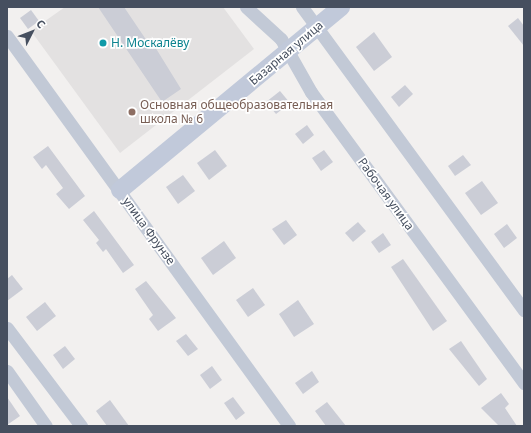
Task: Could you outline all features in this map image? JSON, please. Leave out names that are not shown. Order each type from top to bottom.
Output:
[{"type":"street","name":"Рабочая улица","points":[[246,7],[289,51],[311,92],[524,383]]},
{"type":"street","points":[[302,7],[315,28],[524,310]]},
{"type":"street","name":"Базарная улица","points":[[120,190],[289,51],[340,7]]},
{"type":"street","name":"улица Фрунзе","points":[[7,36],[120,190],[289,426]]},
{"type":"street","points":[[7,328],[81,426]]},
{"type":"street","points":[[7,371],[46,426]]},
{"type":"shaded area","name":"Основная общеобразовательная школа № 6","points":[[65,7],[223,7],[254,49],[120,153],[31,31]]},
{"type":"building","points":[[98,7],[124,7],[149,44],[152,42],[181,89],[162,102]]},
{"type":"building","points":[[31,10],[39,21],[28,29],[20,18]]},
{"type":"building","points":[[518,18],[524,26],[524,46],[508,26]]},
{"type":"building","points":[[374,32],[392,57],[374,71],[356,47]]},
{"type":"building","points":[[405,85],[413,94],[399,107],[391,97]]},
{"type":"building","points":[[280,91],[290,103],[276,114],[266,102]]},
{"type":"building","points":[[307,125],[314,135],[303,144],[295,134]]},
{"type":"building","points":[[48,146],[85,196],[69,209],[56,194],[63,188],[46,165],[42,169],[33,157]]},
{"type":"building","points":[[215,150],[227,166],[209,180],[197,163]]},
{"type":"building","points":[[324,150],[333,162],[321,171],[312,158]]},
{"type":"building","points":[[463,155],[471,165],[455,176],[448,166]]},
{"type":"building","points":[[183,175],[195,191],[178,204],[166,187]]},
{"type":"building","points":[[482,181],[498,203],[481,215],[465,193]]},
{"type":"building","points":[[94,211],[134,265],[123,273],[106,249],[103,252],[96,243],[99,240],[83,220]]},
{"type":"building","points":[[286,220],[297,235],[284,245],[272,229]]},
{"type":"building","points":[[358,222],[366,231],[353,242],[345,233]]},
{"type":"building","points":[[507,224],[517,238],[504,248],[494,234]]},
{"type":"building","points":[[383,233],[391,245],[379,253],[371,242]]},
{"type":"building","points":[[224,241],[236,258],[213,275],[201,258]]},
{"type":"building","points":[[403,259],[447,321],[433,331],[391,267]]},
{"type":"building","points":[[12,275],[23,289],[7,301],[7,279]]},
{"type":"building","points":[[146,281],[176,318],[158,331],[149,319],[153,315],[135,289]]},
{"type":"building","points":[[253,288],[265,305],[248,317],[236,300]]},
{"type":"building","points":[[298,300],[314,324],[294,337],[279,314]]},
{"type":"building","points":[[45,302],[56,316],[37,331],[26,317]]},
{"type":"building","points":[[186,334],[198,349],[188,356],[176,341]]},
{"type":"building","points":[[461,341],[487,379],[479,386],[449,349]]},
{"type":"building","points":[[65,346],[75,359],[63,369],[53,355]]},
{"type":"building","points":[[212,366],[222,380],[210,389],[200,375]]},
{"type":"building","points":[[312,371],[319,382],[303,394],[295,383]]},
{"type":"building","points":[[501,393],[509,404],[505,408],[517,426],[499,426],[481,408]]},
{"type":"building","points":[[7,397],[20,416],[7,425]]},
{"type":"building","points":[[233,397],[245,413],[236,420],[224,403]]},
{"type":"building","points":[[110,400],[129,426],[107,426],[96,411]]},
{"type":"building","points":[[327,402],[346,426],[326,426],[315,411]]},
{"type":"place","name":"Н. Москалёву","points":[[103,43]]},
{"type":"place","name":"Основная общеобразовательная школа № 6","points":[[132,112]]}]
